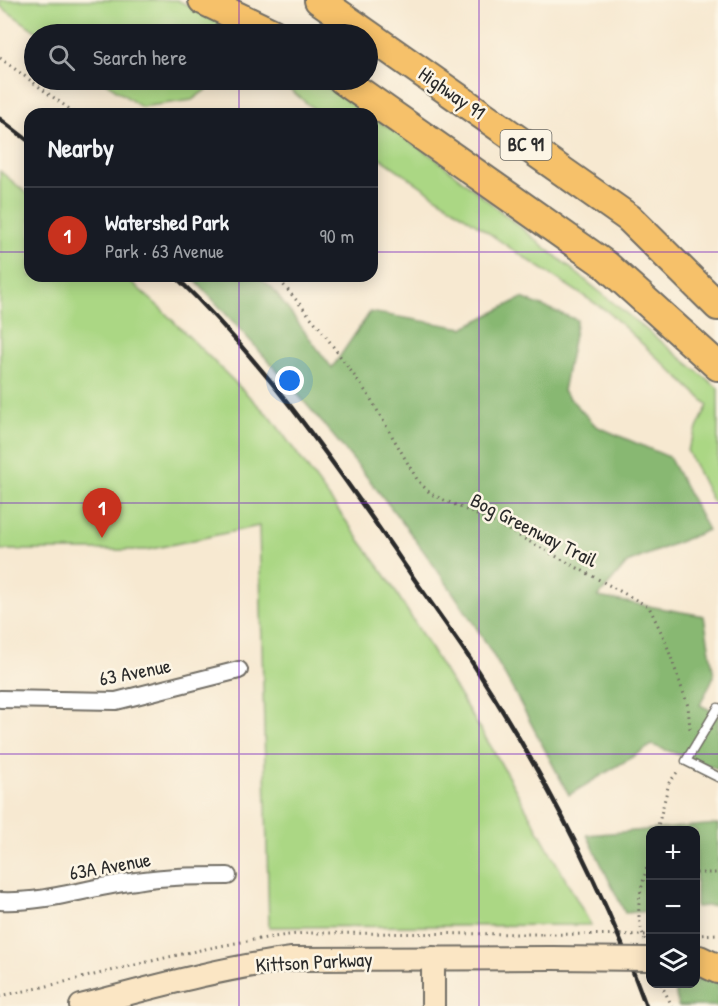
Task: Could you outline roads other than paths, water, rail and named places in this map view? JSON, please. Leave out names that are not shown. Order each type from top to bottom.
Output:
[{"type":"highway","points":[[203,0],[253,24]]},
{"type":"highway","name":"Highway 91","points":[[320,0],[354,24]]},
{"type":"highway","name":"Highway 91","points":[[378,41],[629,218],[718,306]]},
{"type":"highway","name":"BC 91","points":[[357,90],[606,265],[718,366]]},
{"type":"main road","name":"Kittson Parkway","points":[[81,1006],[257,963],[326,958],[552,958],[646,953]]},
{"type":"main road","points":[[433,958],[433,1006]]},
{"type":"street","name":"63 Avenue","points":[[0,699],[116,701],[239,670]]},
{"type":"street","name":"63A Avenue","points":[[0,902],[26,902],[147,879],[228,876]]},
{"type":"lane","points":[[718,708],[686,761],[718,777]]},
{"type":"railway","points":[[0,119],[24,137]]},
{"type":"railway","points":[[181,282],[236,340],[292,408],[470,659],[521,742],[568,828],[610,916],[646,1006]]},
{"type":"place","name":"Watershed Park","points":[[102,538]]}]
